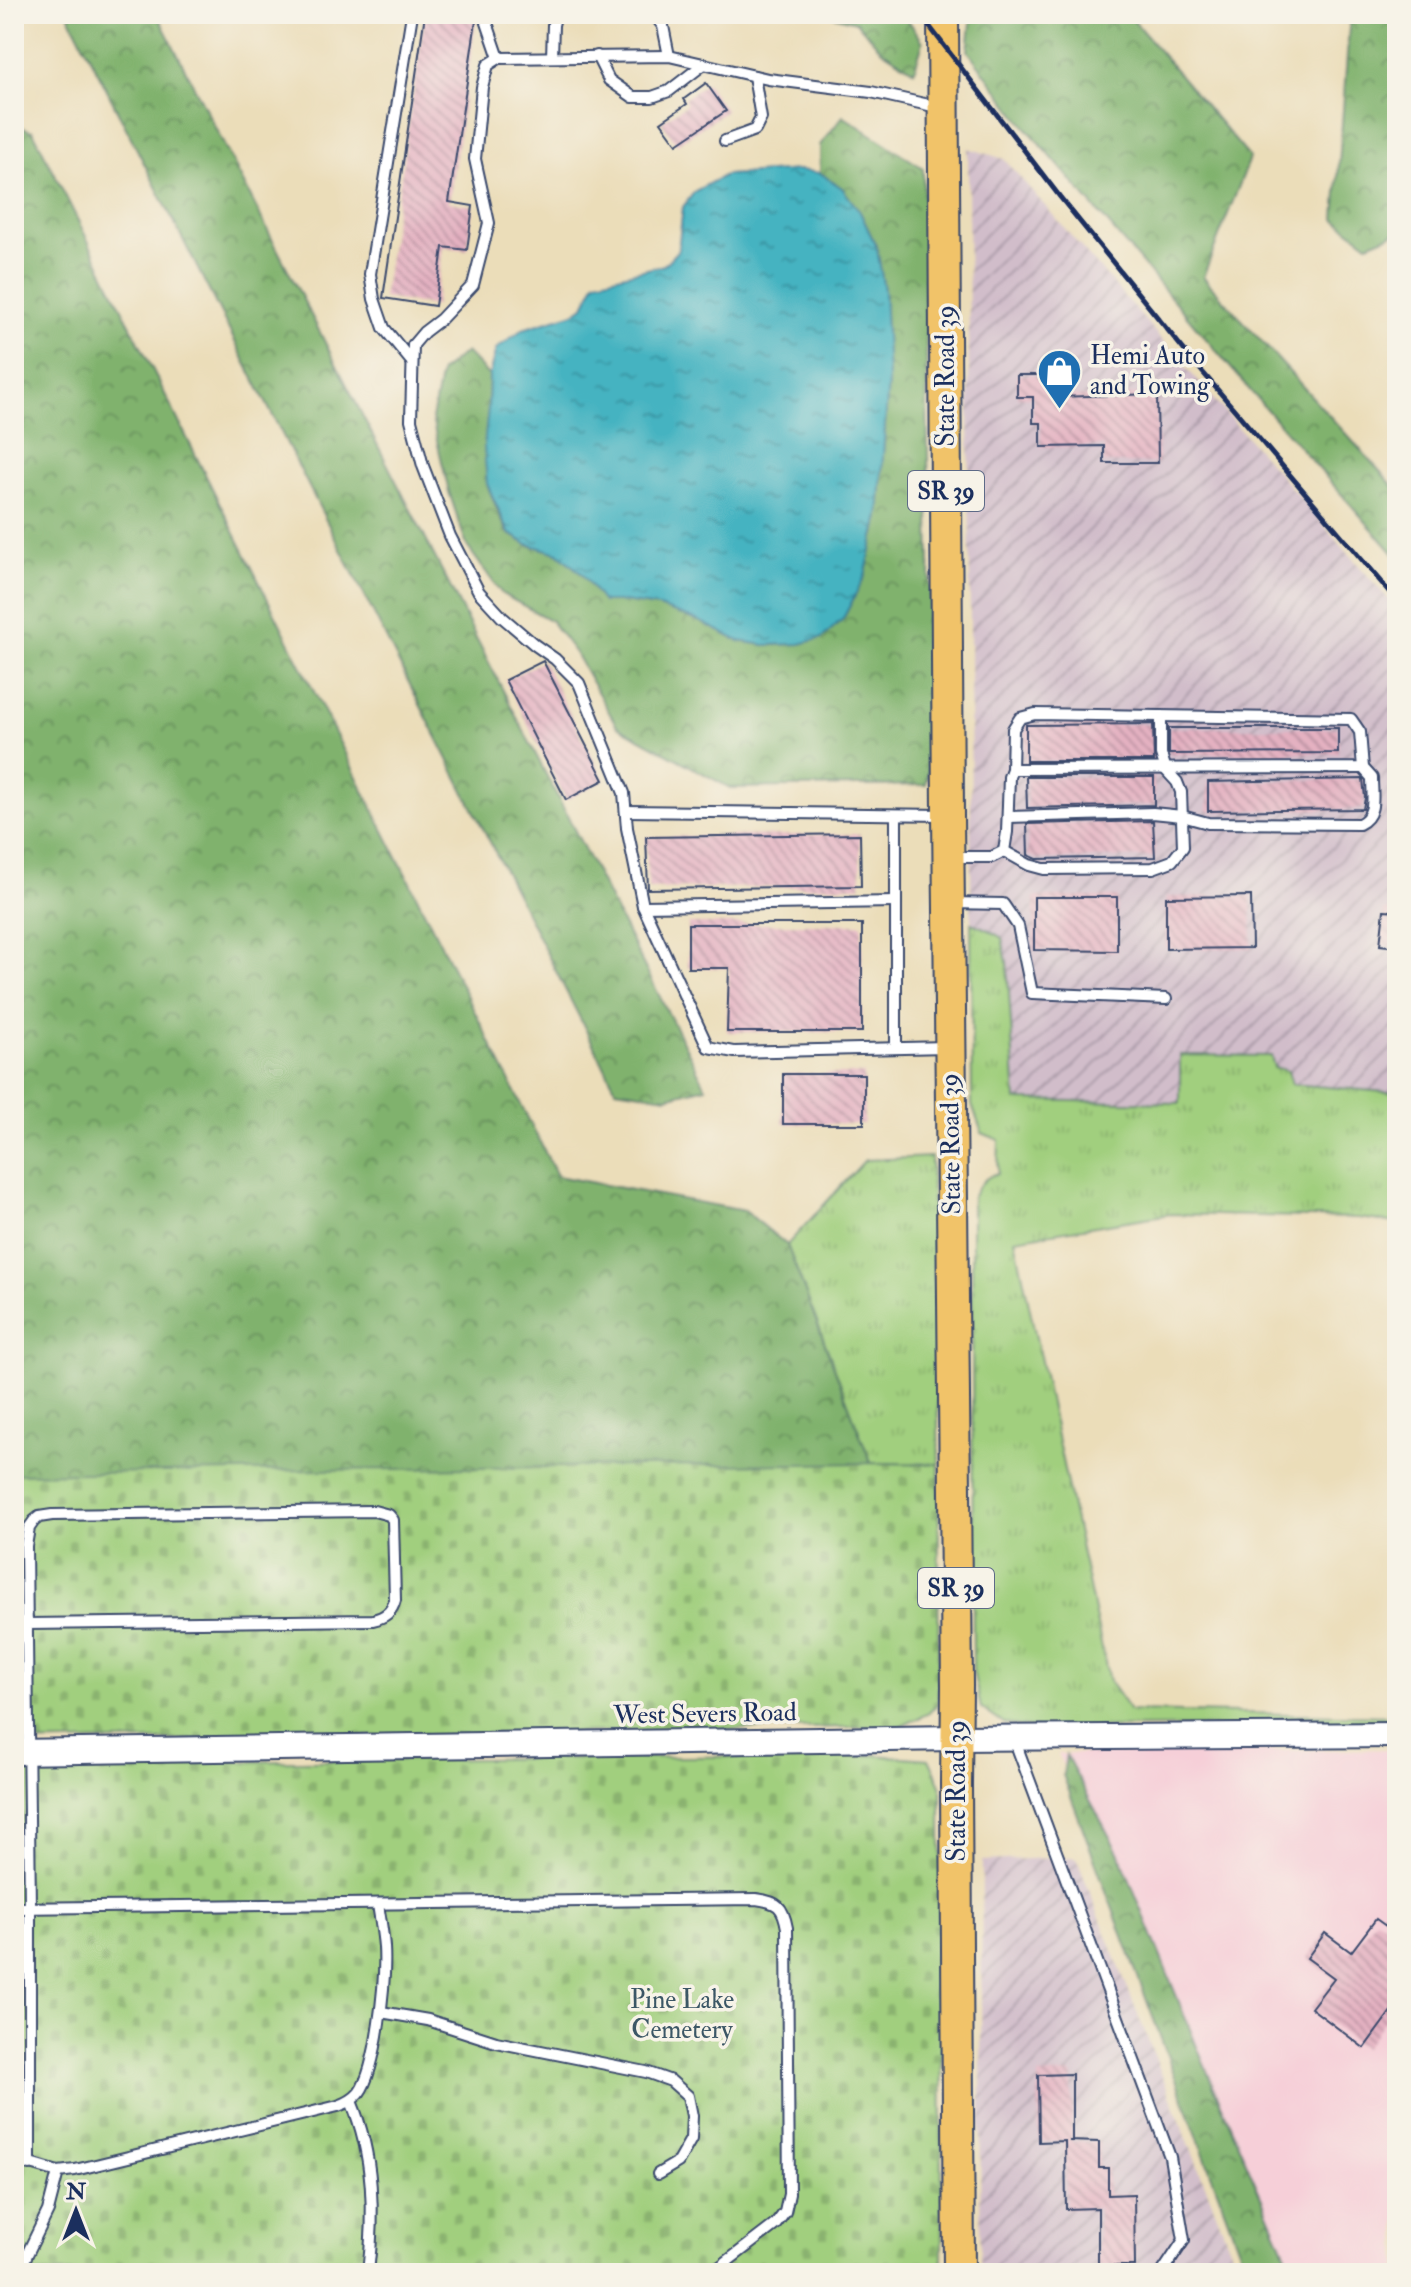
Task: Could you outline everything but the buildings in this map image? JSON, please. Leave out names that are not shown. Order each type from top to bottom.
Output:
[{"type":"main road","name":"State Road 39","points":[[943,14],[959,2273]]},
{"type":"street","name":"West Severs Road","points":[[21,1752],[956,1738],[1397,1735]]},
{"type":"lane","points":[[412,14],[370,274],[374,299],[384,328],[412,362]]},
{"type":"lane","points":[[484,14],[499,58]]},
{"type":"lane","points":[[552,57],[556,14]]},
{"type":"lane","points":[[654,14],[663,26],[669,56]]},
{"type":"lane","points":[[597,56],[609,80],[633,97],[652,97],[669,91],[704,64]]},
{"type":"lane","points":[[944,109],[871,92],[754,76],[669,56],[499,58],[488,65],[482,87],[475,159],[489,223],[473,285],[413,345],[411,420],[423,466],[450,536],[479,592],[502,617],[555,659],[579,683],[624,793],[634,870],[643,906],[708,1047],[734,1052],[950,1047]]},
{"type":"lane","points":[[725,141],[755,130],[761,118],[754,76]]},
{"type":"lane","points":[[1004,851],[1013,729],[1020,718],[1035,714],[1351,719],[1360,732],[1363,768],[1372,778],[1372,814],[1367,821],[1359,824],[1208,823],[1153,813],[1008,817]]},
{"type":"lane","points":[[1004,851],[1029,865],[1044,869],[1153,868],[1172,861],[1183,847],[1181,792],[1166,770],[1161,754],[1161,716]]},
{"type":"lane","points":[[1012,769],[1363,768]]},
{"type":"lane","points":[[626,811],[948,815]]},
{"type":"lane","points":[[896,815],[896,1048]]},
{"type":"lane","points":[[948,857],[992,857],[1004,851]]},
{"type":"lane","points":[[643,906],[896,902]]},
{"type":"lane","points":[[949,903],[1003,904],[1018,926],[1032,993],[1166,999]]},
{"type":"lane","points":[[27,1624],[382,1618],[393,1607],[395,1600],[393,1520],[389,1515],[374,1511],[52,1515],[39,1517],[29,1528],[21,1752],[30,1907],[30,2165]]},
{"type":"lane","points":[[1014,1739],[1170,2157],[1184,2240],[1162,2273]]},
{"type":"lane","points":[[14,1908],[770,1901],[780,1907],[787,1928],[789,2194],[785,2212],[776,2224],[712,2273]]},
{"type":"lane","points":[[14,2159],[58,2172],[75,2170],[351,2101],[360,2091],[368,2072],[381,2012],[384,1947],[378,1904]]},
{"type":"lane","points":[[381,2012],[428,2020],[496,2042],[646,2072],[671,2081],[688,2096],[692,2116],[691,2139],[678,2162],[658,2174]]},
{"type":"lane","points":[[351,2101],[362,2128],[369,2164],[372,2207],[368,2273]]},
{"type":"lane","points":[[18,2273],[48,2211],[58,2172]]},
{"type":"shaded area","points":[[968,148],[1004,159],[1397,609],[1397,1114],[972,1105]]},
{"type":"shaded area","points":[[1397,1749],[1397,2268],[1387,2273],[1275,2273],[1058,1754]]},
{"type":"shaded area","points":[[1076,1857],[1240,2273],[980,2273],[982,1861]]},
{"type":"green space","points":[[68,14],[157,14],[706,1087],[667,1097],[616,1089]]},
{"type":"green space","points":[[827,14],[904,14],[923,42],[914,71],[882,50],[856,22]]},
{"type":"green space","points":[[972,14],[1128,14],[1250,158],[1203,277],[1397,490],[1397,557],[1260,402],[1025,126],[968,51]]},
{"type":"green space","points":[[1350,14],[1397,14],[1397,232],[1368,244],[1335,219]]},
{"type":"green space","points":[[843,116],[923,168],[933,738],[926,785],[730,788],[617,726],[575,653],[550,620],[502,594],[467,546],[449,492],[432,419],[441,371],[466,352],[489,376],[487,484],[508,533],[527,544],[558,553],[582,574],[603,602],[659,607],[699,621],[739,641],[765,645],[800,644],[843,619],[865,576],[879,516],[888,380],[884,290],[877,248],[860,212],[842,188],[820,173],[820,145]]},
{"type":"green space","points":[[14,125],[33,131],[557,1176],[745,1211],[787,1245],[918,1585],[14,1506]]},
{"type":"green space","points":[[971,923],[1002,938],[1007,962],[1016,1100],[1180,1103],[1180,1055],[1271,1056],[1274,1067],[1288,1071],[1292,1084],[1397,1093],[1397,1223],[1358,1218],[1170,1214],[1015,1239],[1109,1681],[1130,1711],[1397,1716],[1397,1725],[1034,1728],[1004,1724],[981,1708],[973,1671],[972,1198],[982,1182],[998,1173],[999,1140],[982,1133],[972,1105]]},
{"type":"green space","points":[[931,1157],[939,1464],[871,1463],[787,1245],[865,1160]]},
{"type":"green space","points":[[939,1464],[938,1703],[929,1713],[902,1726],[14,1743],[14,1474]]},
{"type":"green space","name":"Pine Lake Cemetery","points":[[874,1755],[929,1759],[941,1785],[942,2273],[14,2273],[14,1764]]},
{"type":"green space","points":[[1066,1755],[1120,1856],[1204,2064],[1294,2273],[1248,2273],[1063,1775]]},
{"type":"water","points":[[799,170],[820,173],[842,188],[860,212],[877,248],[884,290],[888,380],[879,516],[865,576],[843,619],[822,638],[800,644],[765,645],[739,641],[699,621],[659,607],[603,602],[582,574],[558,553],[527,544],[509,533],[487,484],[484,447],[489,376],[496,349],[523,329],[574,313],[584,306],[596,281],[664,265],[678,250],[683,207],[695,191],[725,175]]},
{"type":"railway","points":[[920,14],[1060,197],[1188,355],[1397,601]]},
{"type":"place","name":"Hemi Auto and Towing","points":[[1059,410]]}]
